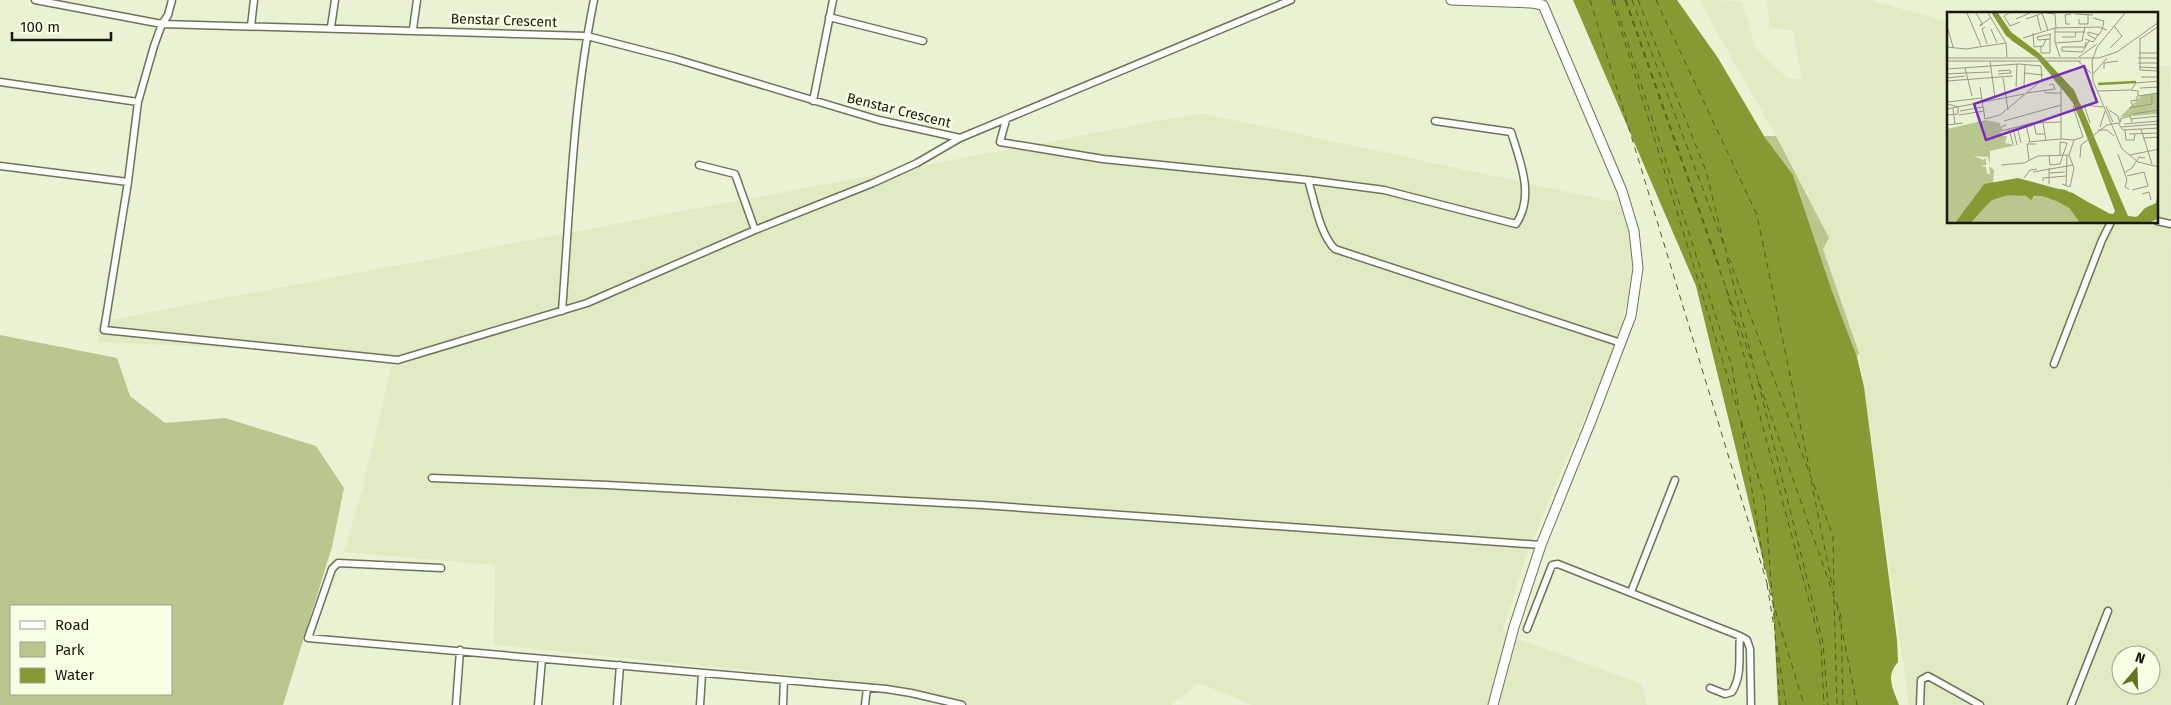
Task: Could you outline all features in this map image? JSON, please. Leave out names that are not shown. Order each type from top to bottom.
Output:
[{"type":"main road","points":[[1451,0],[1538,3],[1544,7],[1622,191],[1634,231],[1638,268],[1631,316],[1541,545],[1514,627],[1493,705]]},
{"type":"street","name":"Benstar Crescent","points":[[35,0],[162,24],[587,36],[676,59],[879,120],[960,138]]},
{"type":"street","points":[[172,0],[168,15],[162,24],[138,102],[128,182],[104,330],[398,360],[587,303],[755,230],[908,167],[960,138],[1291,0]]},
{"type":"street","points":[[251,26],[254,0]]},
{"type":"street","points":[[331,28],[335,0]]},
{"type":"street","points":[[413,30],[417,0]]},
{"type":"street","points":[[562,311],[578,105],[594,0]]},
{"type":"street","points":[[813,101],[834,0]]},
{"type":"street","points":[[829,17],[923,41]]},
{"type":"street","points":[[0,82],[138,102]]},
{"type":"street","points":[[1006,120],[1000,142],[1103,159],[1308,180],[1384,190],[1516,224],[1526,194],[1519,157],[1511,132],[1435,121]]},
{"type":"street","points":[[699,165],[735,174],[755,230]]},
{"type":"street","points":[[0,166],[128,182]]},
{"type":"street","points":[[1308,180],[1325,233],[1330,244],[1335,249],[1621,342]]},
{"type":"street","points":[[2158,221],[2171,224]]},
{"type":"street","points":[[2054,364],[2110,224]]},
{"type":"street","points":[[432,478],[607,484],[972,504],[1541,545]]},
{"type":"street","points":[[1631,592],[1676,480]]},
{"type":"street","points":[[441,568],[338,562],[332,569],[308,638],[460,650],[867,688],[911,693],[943,703],[962,705]]},
{"type":"street","points":[[1527,629],[1552,565],[1558,564],[1747,640],[1750,650],[1751,705]]},
{"type":"street","points":[[2071,705],[2108,611]]},
{"type":"street","points":[[1710,688],[1726,694],[1732,692],[1739,674],[1740,636]]},
{"type":"street","points":[[456,705],[460,650]]},
{"type":"street","points":[[538,705],[542,659]]},
{"type":"street","points":[[617,705],[620,665]]},
{"type":"street","points":[[700,705],[702,674]]},
{"type":"street","points":[[1920,705],[1921,680],[1928,676],[1980,705]]},
{"type":"street","points":[[783,705],[784,680]]},
{"type":"street","points":[[865,705],[867,688]]},
{"type":"shaded area","points":[[1699,0],[1742,1],[1756,49],[1788,78],[1802,79],[1793,31],[1770,27],[1767,0],[1870,0],[1947,22],[1947,224],[2158,224],[2158,66],[2170,66],[2171,705],[1909,705],[1859,353],[1823,249],[1828,238],[1776,136]]},
{"type":"shaded area","points":[[1201,113],[1619,203],[1629,235],[1632,270],[1628,298],[1613,355],[1556,482],[1524,563],[1503,630],[1521,640],[1642,684],[1647,705],[1252,705],[1199,683],[1171,705],[961,705],[845,680],[494,645],[495,565],[344,552],[363,487],[394,355],[98,342],[98,322]]},
{"type":"green space","points":[[1764,136],[1776,136],[1829,238],[1823,249],[1859,353],[1857,357],[1832,291],[1793,175]]},
{"type":"green space","points":[[0,335],[117,358],[130,396],[165,423],[225,418],[316,446],[344,488],[332,547],[283,705],[0,705]]},
{"type":"water","points":[[1573,0],[1677,0],[1718,58],[1764,136],[1793,175],[1832,291],[1857,357],[1864,387],[1897,640],[1898,662],[1892,673],[1891,683],[1899,705],[1778,705],[1773,601],[1696,286]]},
{"type":"ferry route","points":[[1590,0],[1804,705]]},
{"type":"ferry route","points":[[1612,0],[1765,499],[1772,596]]},
{"type":"ferry route","points":[[1614,0],[1732,367],[1739,410]]},
{"type":"ferry route","points":[[1625,0],[1841,616],[1843,705]]},
{"type":"ferry route","points":[[1626,0],[1720,268]]},
{"type":"ferry route","points":[[1632,0],[1833,536],[1834,593]]},
{"type":"ferry route","points":[[1638,0],[1706,171],[1724,244]]},
{"type":"ferry route","points":[[1656,0],[1757,215],[1810,472]]},
{"type":"ferry route","points":[[1727,258],[1753,363]]},
{"type":"ferry route","points":[[1726,288],[1821,646],[1824,705]]},
{"type":"ferry route","points":[[1758,381],[1823,643],[1828,705]]},
{"type":"ferry route","points":[[1741,422],[1765,571]]},
{"type":"ferry route","points":[[1811,480],[1833,589]]},
{"type":"ferry route","points":[[1767,584],[1774,627]]},
{"type":"ferry route","points":[[1834,599],[1837,705]]},
{"type":"ferry route","points":[[1773,602],[1780,705]]},
{"type":"ferry route","points":[[1837,605],[1841,626]]},
{"type":"ferry route","points":[[1843,635],[1857,705]]},
{"type":"ferry route","points":[[1777,646],[1786,705]]}]
